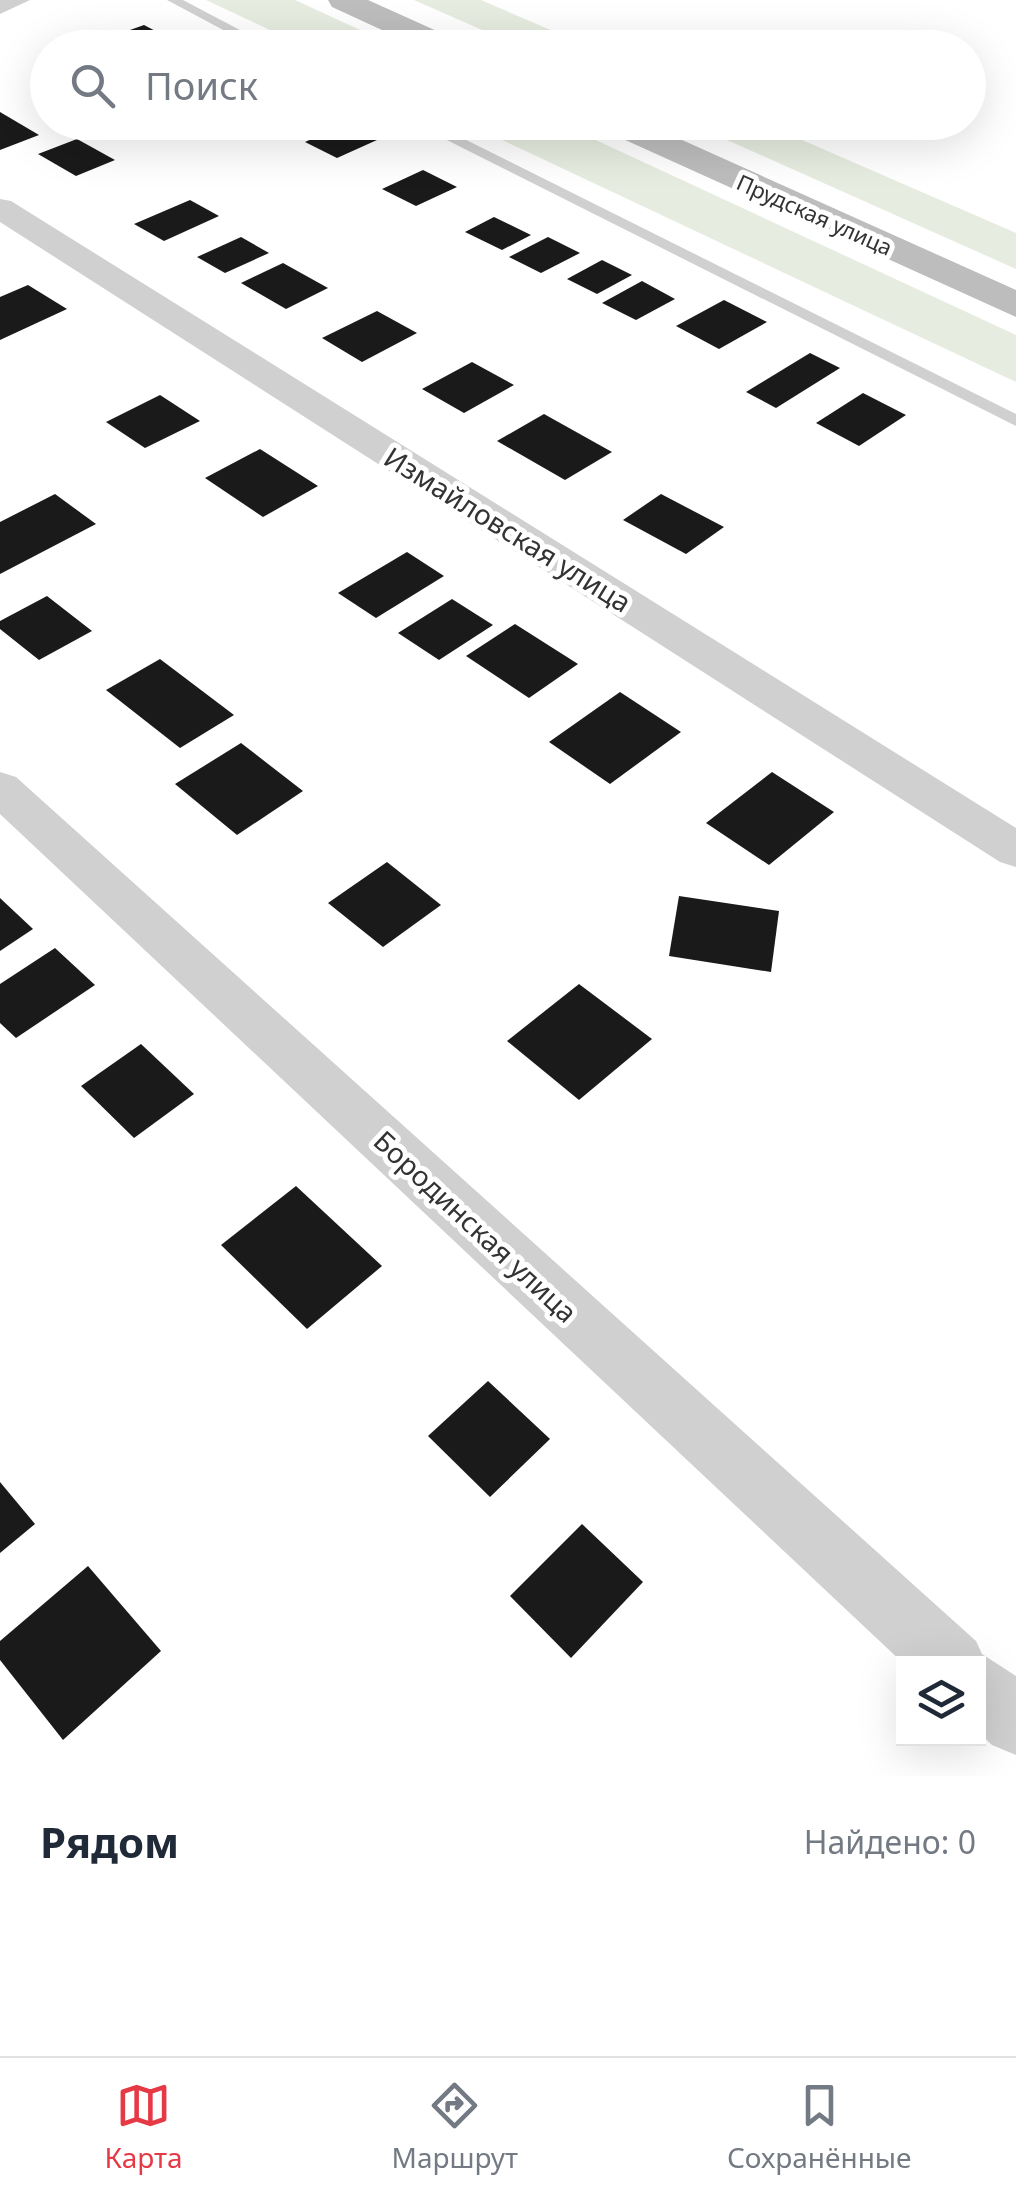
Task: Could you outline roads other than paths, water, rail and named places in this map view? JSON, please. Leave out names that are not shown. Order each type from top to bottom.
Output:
[{"type":"street","points":[[0,6],[17,0]]},
{"type":"street","points":[[343,0],[409,30]]},
{"type":"street","name":"Прудская улица","points":[[653,140],[1016,305]]},
{"type":"street","name":"Измайловская улица","points":[[0,208],[1016,850]]},
{"type":"street","name":"Бородинская улица","points":[[0,788],[945,1656]]},
{"type":"street","points":[[986,1693],[1016,1721]]},
{"type":"lane","points":[[173,0],[232,30]]},
{"type":"lane","points":[[454,140],[1016,421]]}]
